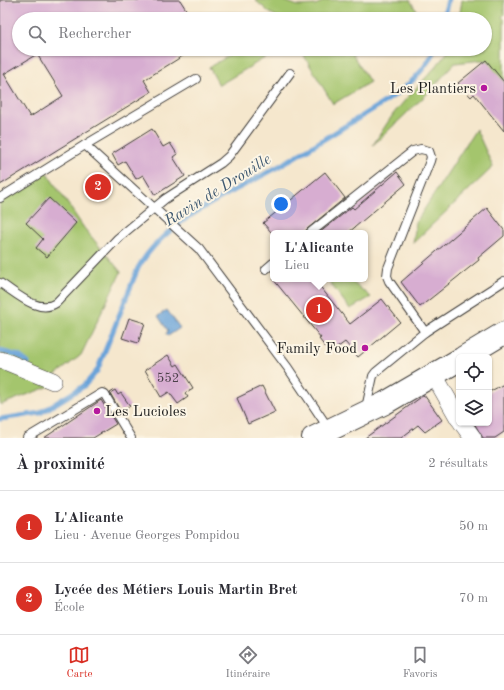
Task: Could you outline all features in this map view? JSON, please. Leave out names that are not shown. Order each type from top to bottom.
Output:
[{"type":"main road","points":[[469,354],[504,333]]},
{"type":"main road","points":[[321,434],[364,413],[456,362]]},
{"type":"street","points":[[0,360],[53,381]]},
{"type":"street","points":[[434,375],[456,414]]},
{"type":"street","points":[[464,426],[473,438]]},
{"type":"lane","points":[[0,283],[32,304],[39,307],[51,306],[118,238],[165,199],[221,163],[229,156],[290,73]]},
{"type":"lane","points":[[0,198],[196,80]]},
{"type":"lane","points":[[85,146],[155,207],[199,249],[278,355],[321,434]]},
{"type":"lane","points":[[314,230],[395,163],[413,151],[421,148],[429,151],[431,157],[430,161],[388,268],[387,276],[405,305],[425,332]]},
{"type":"lane","points":[[266,270],[270,266]]},
{"type":"lane","points":[[364,413],[373,376],[376,372],[425,332],[504,281]]},
{"type":"lane","points":[[27,438],[102,393],[105,395],[131,438]]},
{"type":"green space","points":[[255,0],[282,0],[298,6],[315,5],[327,0],[410,0],[417,12],[269,12]]},
{"type":"green space","points":[[462,0],[504,0],[504,14],[502,17],[504,19],[504,84],[483,60],[455,63],[426,95],[373,145],[394,113],[445,56],[492,56],[492,12],[460,12]]},
{"type":"green space","points":[[229,56],[268,56],[219,85],[209,67]]},
{"type":"green space","points":[[304,56],[353,56],[370,82],[333,104]]},
{"type":"green space","points":[[476,129],[493,167],[413,243],[416,222]]},
{"type":"green space","points":[[45,170],[84,228],[121,272],[81,355],[49,380],[58,383],[0,405],[0,197]]},
{"type":"green space","points":[[329,282],[352,282],[371,297],[350,309]]},
{"type":"water","points":[[167,310],[180,328],[168,336],[166,333],[168,331],[158,316]]},
{"type":"building","points":[[0,0],[180,0],[188,12],[12,12],[12,56],[34,56],[4,74],[30,117],[63,96],[38,56],[183,56],[144,80],[151,92],[0,185]]},
{"type":"building","name":"Les Plantiers","points":[[486,60],[504,82],[504,131],[474,94],[471,97],[458,83]]},
{"type":"building","points":[[152,129],[163,147],[170,143],[177,154],[173,157],[185,176],[155,195],[143,175],[136,179],[125,161],[118,165],[112,154]]},
{"type":"building","points":[[325,172],[345,198],[306,230],[270,231],[263,223]]},
{"type":"building","points":[[397,172],[406,184],[352,230],[323,230],[352,207],[354,209]]},
{"type":"building","points":[[49,198],[76,223],[47,257],[36,248],[43,239],[26,223]]},
{"type":"building","points":[[487,208],[504,230],[504,236],[478,258],[479,260],[420,307],[401,282]]},
{"type":"building","points":[[275,282],[316,282],[350,324],[382,299],[400,322],[358,357],[345,342],[330,353],[319,339],[321,338]]},
{"type":"building","points":[[129,318],[145,323],[138,343],[122,338]]},
{"type":"building","points":[[168,355],[175,366],[178,364],[193,388],[185,393],[188,397],[178,404],[169,392],[161,397],[145,370]]},
{"type":"building","points":[[504,384],[504,432],[495,438],[483,438],[476,426],[492,426],[492,390]]},
{"type":"building","points":[[262,386],[275,412],[248,424],[237,398]]},
{"type":"building","points":[[115,390],[118,395],[121,393],[130,406],[121,412],[110,393]]},
{"type":"building","points":[[424,395],[442,420],[425,432],[418,425],[401,438],[365,438]]},
{"type":"building","name":"Les Lucioles","points":[[101,400],[116,424],[93,438],[44,438]]},
{"type":"waterway","name":"Ravin de Drouille","points":[[445,12],[448,0]]},
{"type":"waterway","name":"Ravin de Drouille","points":[[0,419],[40,413],[84,386],[97,371],[138,268],[150,251],[164,236],[199,210],[284,163],[391,98],[411,82],[431,56]]},
{"type":"waterway","points":[[0,351],[19,356],[28,363]]},
{"type":"place","name":"Les Plantiers","points":[[484,88]]},
{"type":"place","name":"Lycée des Métiers Louis Martin Bret","points":[[98,187]]},
{"type":"place","name":"L'Alicante","points":[[319,310]]},
{"type":"place","name":"Family Food","points":[[365,348]]},
{"type":"place","name":"Les Lucioles","points":[[97,411]]}]
